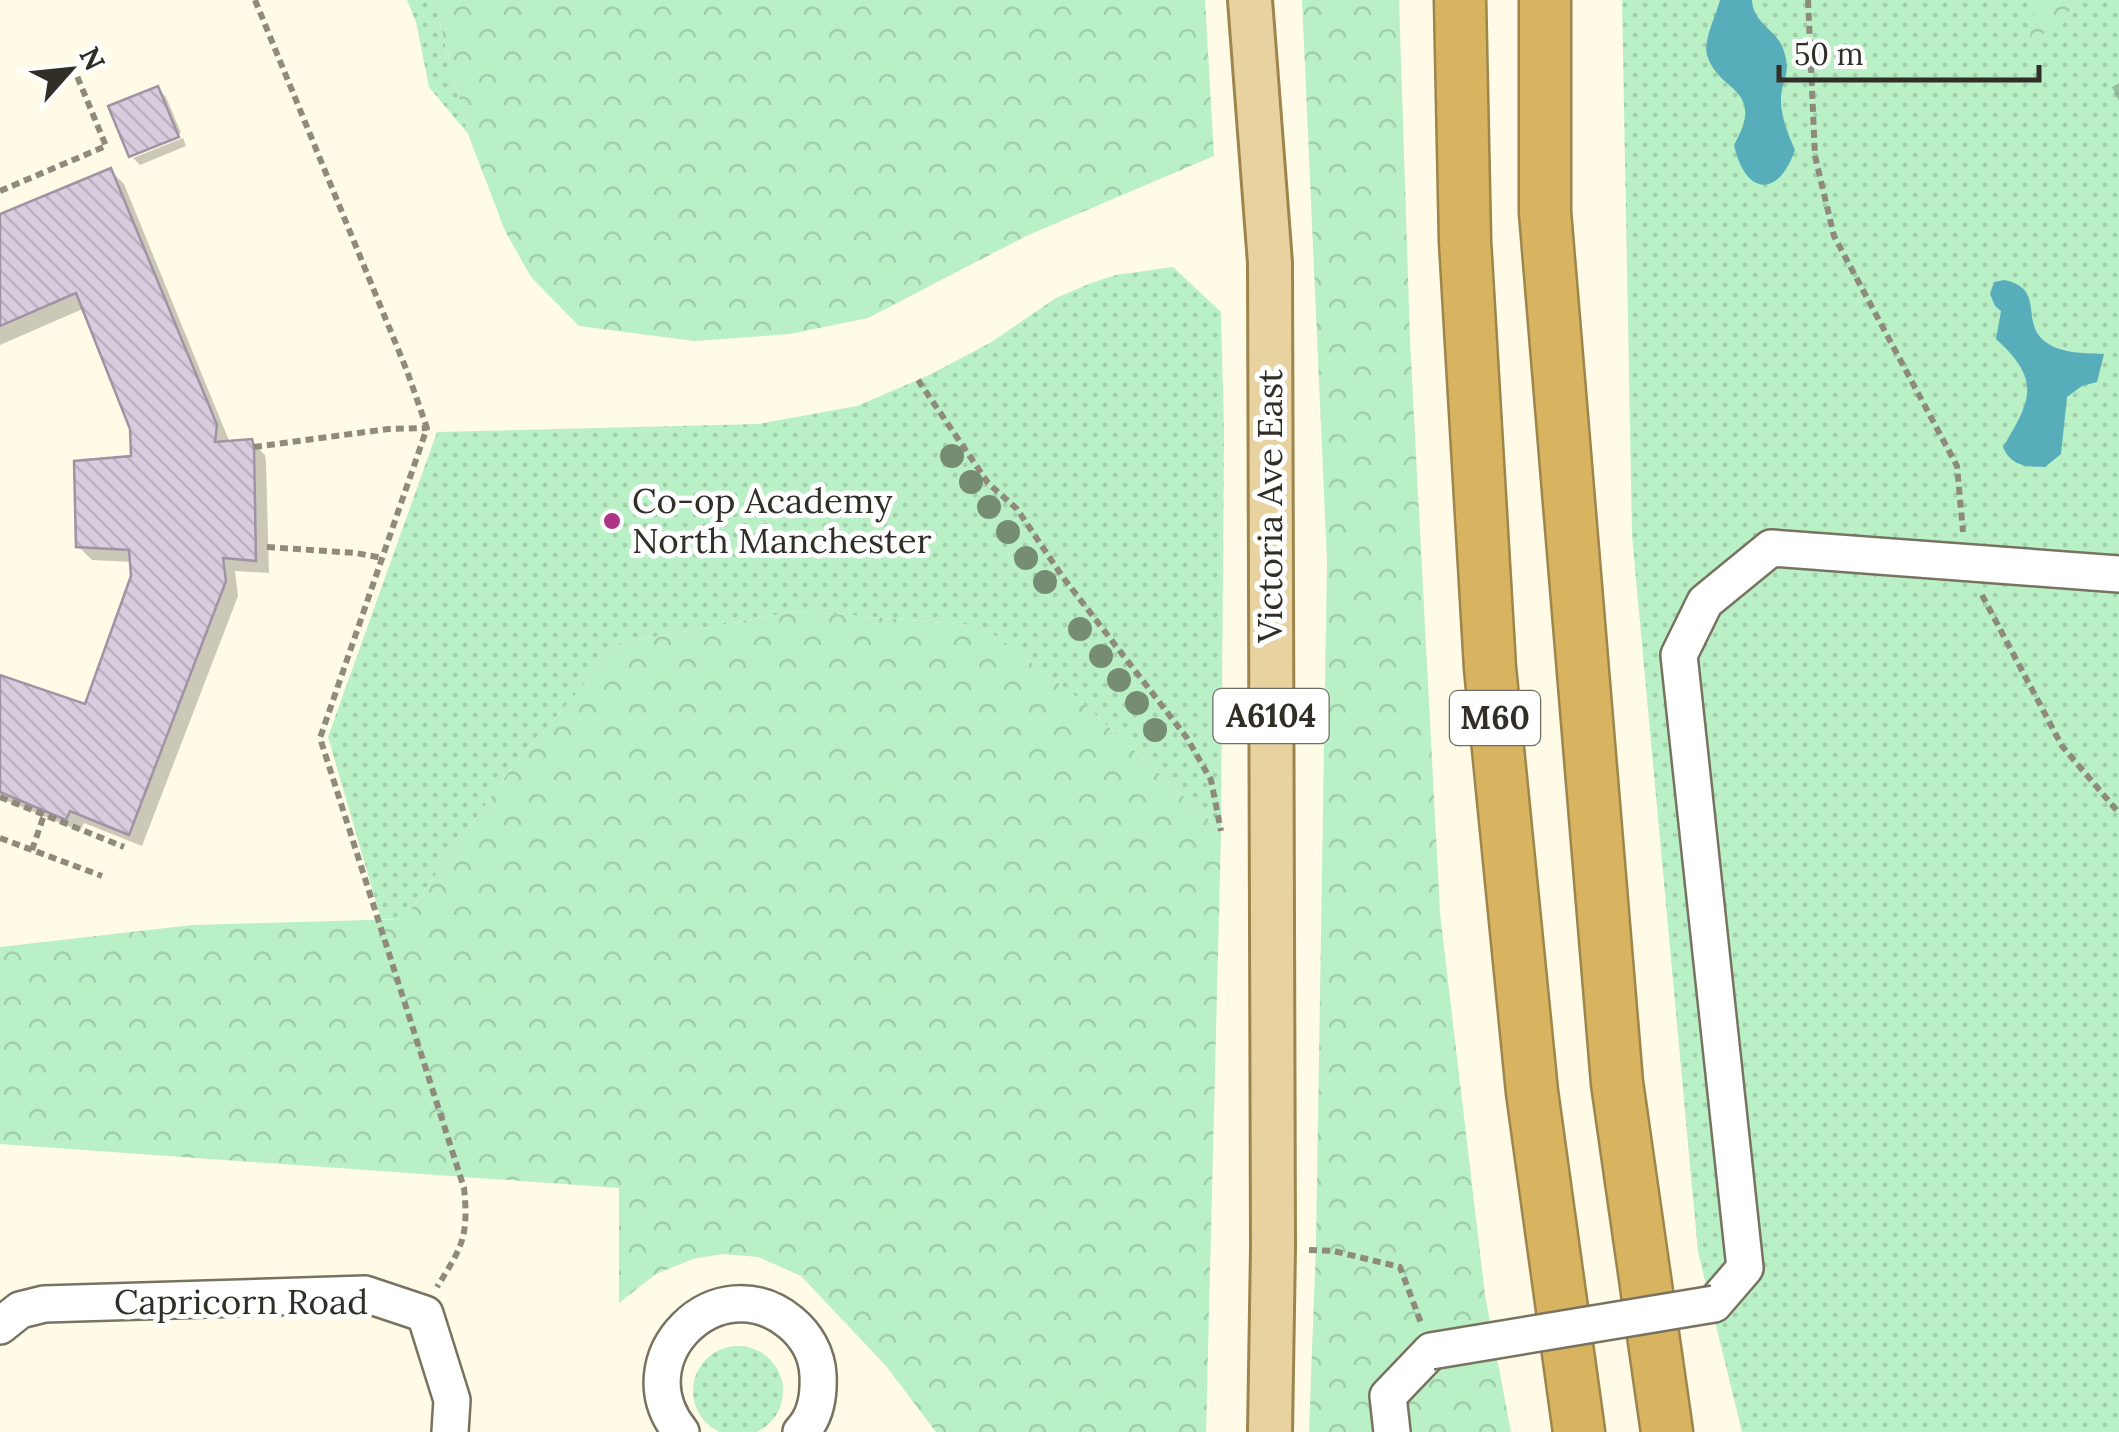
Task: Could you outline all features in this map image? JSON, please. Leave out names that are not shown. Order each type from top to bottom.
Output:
[{"type":"highway","name":"M60","points":[[1460,0],[1465,241],[1490,668],[1532,1092],[1579,1432]]},
{"type":"highway","name":"M60","points":[[1545,0],[1545,212],[1617,1083],[1667,1432]]},
{"type":"main road","name":"Victoria Ave East","points":[[1250,0],[1270,264],[1270,1432]]},
{"type":"street","points":[[1392,1432],[1388,1396],[1431,1351],[1714,1304],[1745,1268],[1679,655],[1705,602],[1770,548],[2119,574]]},
{"type":"street","name":"Capricorn Road","points":[[0,1326],[20,1310],[44,1304],[327,1295],[365,1294],[424,1314]]},
{"type":"street","points":[[680,1432],[670,1418],[661,1386],[666,1354],[684,1326],[712,1308],[745,1303],[777,1312],[802,1332],[818,1362],[818,1430]]},
{"type":"street","points":[[424,1314],[452,1400],[450,1432]]},
{"type":"path","points":[[255,0],[408,370],[428,428],[320,738],[464,1188],[466,1212],[460,1251],[424,1314]]},
{"type":"path","points":[[1808,0],[1814,156],[1834,236],[1957,466],[1966,564],[2062,746],[2119,814]]},
{"type":"path","points":[[0,191],[106,146],[76,76]]},
{"type":"path","points":[[918,380],[988,483],[1017,510],[1062,576],[1186,738],[1212,780],[1221,830]]},
{"type":"path","points":[[254,447],[388,428],[428,428]]},
{"type":"path","points":[[267,547],[382,558]]},
{"type":"path","points":[[0,796],[124,847]]},
{"type":"path","points":[[32,850],[44,814]]},
{"type":"path","points":[[0,838],[102,876]]},
{"type":"path","points":[[1273,1248],[1334,1251],[1400,1267],[1431,1351]]},
{"type":"green space","points":[[407,0],[434,0],[468,134],[429,87],[416,22]]},
{"type":"green space","points":[[434,0],[1205,0],[1214,156],[1026,236],[868,318],[790,334],[694,341],[579,326],[531,277],[505,231],[468,134]]},
{"type":"green space","points":[[1302,0],[1399,0],[1410,340],[1440,913],[1485,1295],[1511,1432],[1309,1432],[1316,1243],[1327,561]]},
{"type":"green space","points":[[1622,0],[2119,0],[2119,1432],[1742,1432],[1698,1252],[1632,536]]},
{"type":"green space","points":[[2036,0],[2081,0],[2028,48]]},
{"type":"green space","points":[[1173,267],[1221,312],[1221,831],[1074,695],[982,626],[797,611],[621,643],[516,762],[404,919],[381,919],[328,737],[437,432],[758,424],[857,406],[990,343],[1056,298],[1116,275]]},
{"type":"green space","points":[[797,611],[982,626],[1074,695],[1221,831],[1206,1432],[936,1432],[886,1366],[801,1276],[758,1257],[723,1254],[693,1259],[656,1274],[619,1303],[619,1188],[0,1144],[0,947],[192,925],[404,919],[516,762],[621,643]]},
{"type":"green space","points":[[738,1346],[755,1349],[770,1359],[780,1374],[780,1408],[770,1423],[755,1433],[738,1436],[721,1433],[706,1423],[696,1408],[693,1391],[696,1374],[706,1359],[721,1349]]},
{"type":"water","points":[[1720,0],[1752,0],[1756,15],[1784,51],[1787,70],[1781,104],[1795,150],[1780,177],[1771,183],[1762,185],[1754,181],[1739,162],[1734,145],[1743,126],[1743,101],[1720,77],[1707,55],[1708,35]]},
{"type":"water","points":[[1994,282],[2017,284],[2029,297],[2033,323],[2049,345],[2104,354],[2097,382],[2082,386],[2067,397],[2061,454],[2045,467],[2020,464],[2003,447],[2020,416],[2027,390],[2020,366],[1996,339],[2001,311],[1990,294]]},
{"type":"building","points":[[158,86],[179,137],[129,157],[108,106]]},
{"type":"building","points":[[111,168],[217,425],[215,442],[252,439],[254,447],[256,561],[223,558],[226,581],[129,835],[70,811],[66,820],[0,792],[0,675],[85,704],[131,576],[129,550],[76,547],[74,461],[131,456],[130,429],[76,293],[0,326],[0,214]]},
{"type":"place","name":"Co-op Academy North Manchester","points":[[612,521]]}]
